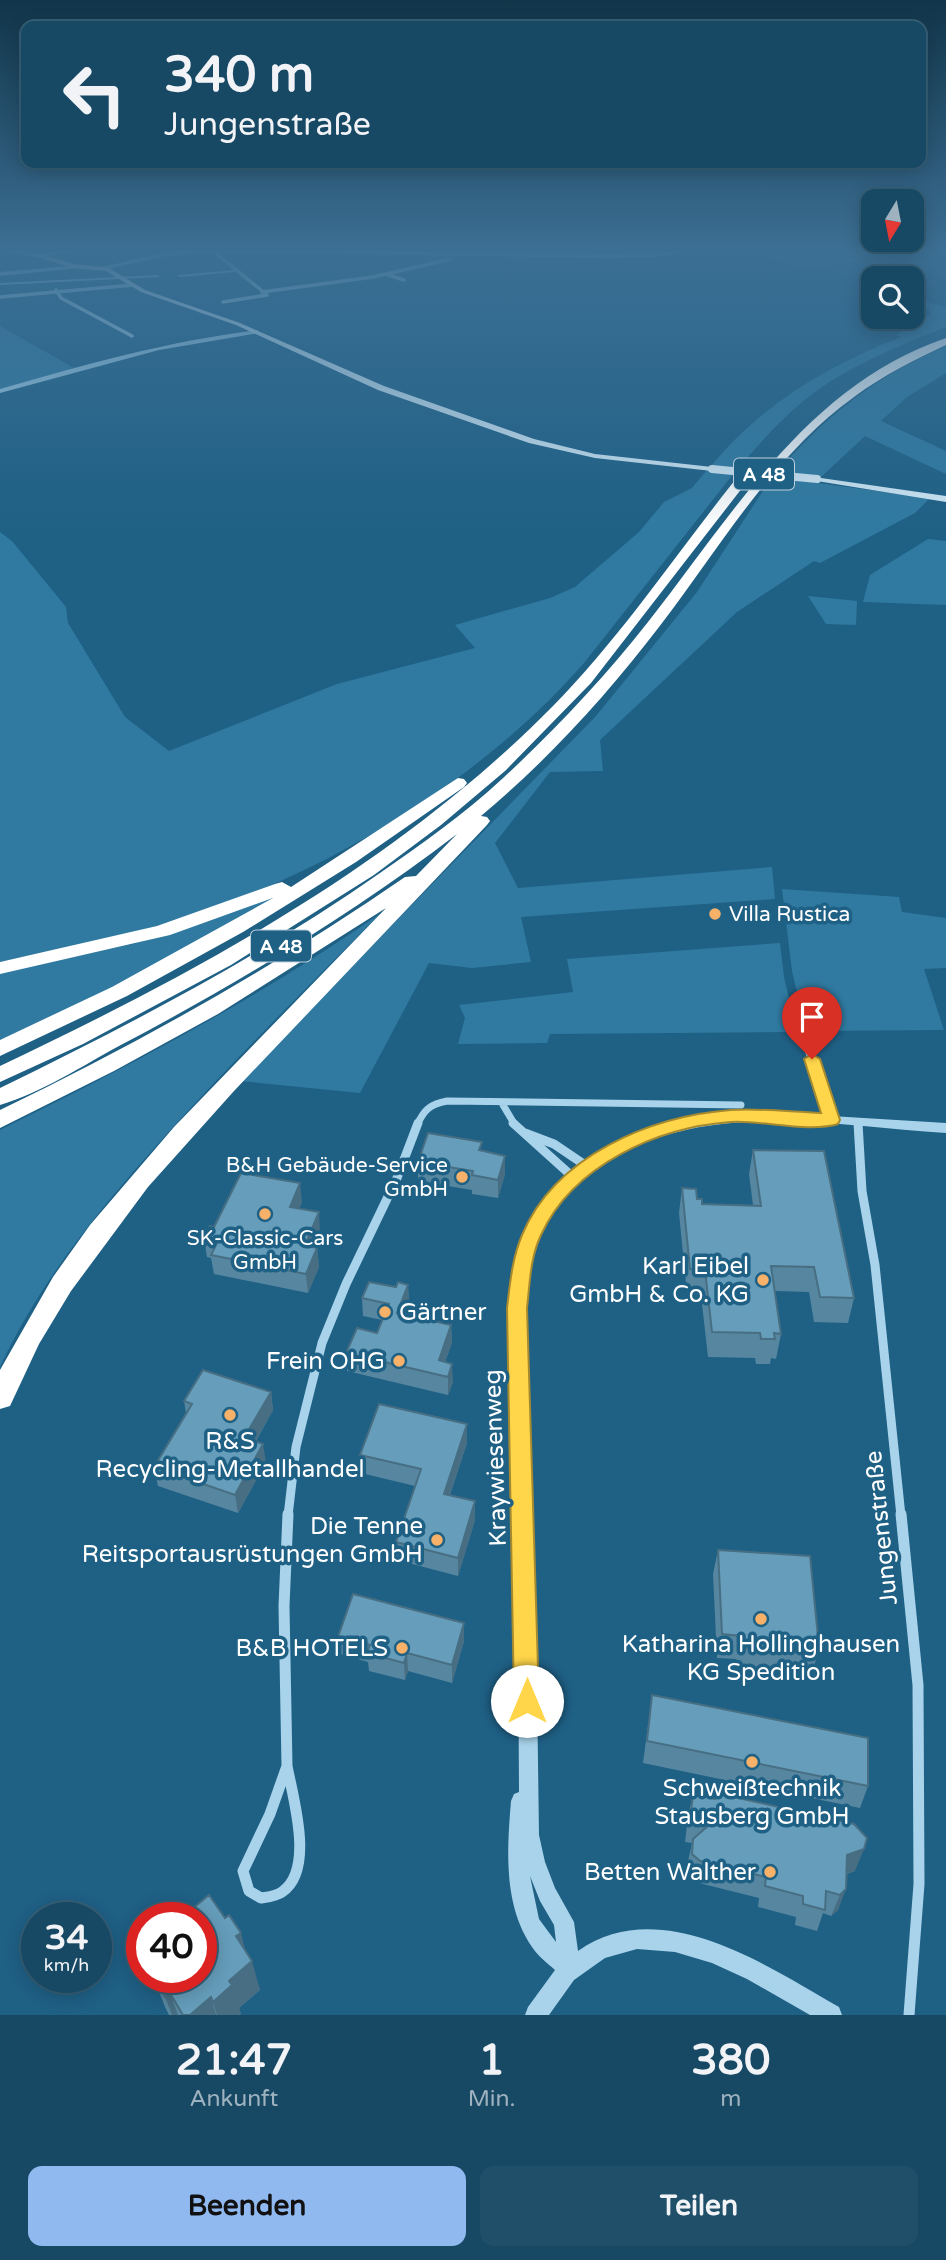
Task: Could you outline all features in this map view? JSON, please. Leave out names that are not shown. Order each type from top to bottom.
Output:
[{"type":"highway","points":[[831,393],[882,362],[926,342]]},
{"type":"highway","name":"A 48","points":[[0,1097],[228,979],[338,911],[430,846],[536,755],[603,685],[653,625],[761,478],[807,427],[870,379],[944,342]]},
{"type":"highway","name":"A 48","points":[[0,1074],[140,1005],[272,930],[408,839],[515,751],[605,656],[757,461],[810,410]]},
{"type":"highway","points":[[0,1049],[189,955],[386,833],[473,772],[515,751]]},
{"type":"highway","points":[[0,1398],[36,1323],[64,1277],[138,1180],[395,912],[439,861],[518,785],[536,755]]},
{"type":"highway","points":[[0,968],[117,944],[221,912],[288,885],[386,833]]},
{"type":"highway","points":[[0,1121],[90,1077],[248,990],[347,927],[439,861]]},
{"type":"main road","points":[[279,342],[381,388],[532,441],[595,456],[817,480],[946,499]]},
{"type":"street","points":[[0,391],[128,355],[186,342]]},
{"type":"street","points":[[803,1035],[832,1120]]},
{"type":"street","points":[[287,1766],[270,1814],[243,1871],[244,1882],[249,1891],[261,1898],[285,1894],[293,1886],[298,1874],[299,1856],[287,1766],[284,1567],[288,1501],[300,1427],[321,1345],[343,1286],[395,1184],[421,1117],[434,1103],[741,1105]]},
{"type":"street","points":[[503,1105],[508,1118],[574,1178]]},
{"type":"street","name":"Kraywiesenweg","points":[[570,1969],[564,1922],[547,1894],[534,1863],[529,1835],[526,1752],[527,1605],[517,1378],[518,1288],[522,1262],[535,1227],[557,1195],[588,1167],[646,1134],[705,1118],[754,1116],[946,1128]]},
{"type":"street","name":"Jungenstraße","points":[[858,1123],[862,1191],[875,1265],[918,1685],[919,1884],[909,2015]]},
{"type":"street","points":[[524,1133],[554,1144],[588,1167]]},
{"type":"street","name":"Kraywiesenweg","points":[[526,1752],[518,1831],[518,1866],[523,1898],[538,1938],[570,1969]]},
{"type":"street","points":[[536,2015],[557,1982],[570,1969],[598,1951],[617,1944],[661,1939],[684,1942],[728,1957],[831,2015]]},
{"type":"shaded area","points":[[0,342],[28,342],[74,368],[0,390]]},
{"type":"shaded area","points":[[889,342],[910,342],[846,372],[804,400],[738,468],[711,466],[752,424],[774,406],[797,389],[847,361]]},
{"type":"shaded area","points":[[946,346],[946,373],[907,397],[881,421],[946,451],[946,474],[865,436],[821,477],[777,472],[815,432],[854,399],[897,371]]},
{"type":"shaded area","points":[[707,470],[734,473],[584,663],[549,701],[510,736],[426,800],[336,854],[241,898],[152,927],[0,962],[0,532],[12,541],[66,607],[68,623],[125,717],[169,751],[337,684],[475,648],[455,625],[550,598],[575,587],[639,532],[664,502],[692,488]]},
{"type":"shaded area","points":[[772,477],[930,498],[915,513],[820,563],[814,561],[737,612],[600,740],[603,771],[550,772],[495,843],[518,888],[772,867],[775,899],[521,917],[531,962],[472,968],[429,963],[360,1093],[240,1081],[596,716],[697,592]]},
{"type":"shaded area","points":[[928,539],[946,541],[946,605],[863,602],[870,575]]},
{"type":"shaded area","points":[[808,596],[857,601],[856,625],[826,624]]},
{"type":"shaded area","points":[[782,889],[899,897],[902,912],[946,918],[946,968],[924,969],[944,1030],[806,1031],[792,971]]},
{"type":"shaded area","points":[[284,893],[188,949],[0,1045],[0,972],[137,943]]},
{"type":"shaded area","points":[[381,913],[218,1079],[118,1189],[53,1274],[0,1367],[0,1130],[195,1029],[289,973]]},
{"type":"shaded area","points":[[780,943],[784,977],[797,1032],[550,1034],[547,1043],[458,1044],[465,1018],[459,1005],[573,992],[567,959]]},
{"type":"building","points":[[428,1133],[482,1142],[479,1150],[505,1156],[498,1180],[472,1175],[473,1171],[418,1162]]},
{"type":"building","name":"Karl Eibel GmbH & Co. KG","points":[[753,1150],[824,1151],[854,1298],[820,1297],[814,1267],[771,1266],[781,1334],[774,1333],[775,1339],[761,1339],[760,1333],[712,1332],[705,1270],[690,1269],[682,1188],[696,1189],[697,1199],[702,1199],[702,1204],[761,1206]]},
{"type":"building","points":[[241,1173],[300,1183],[290,1207],[319,1212],[305,1245],[317,1248],[306,1274],[211,1255],[218,1241],[204,1239],[210,1226],[214,1227]]},
{"type":"building","points":[[369,1282],[396,1287],[398,1282],[408,1285],[397,1313],[451,1325],[439,1360],[452,1364],[448,1377],[346,1353],[357,1328],[377,1333],[389,1304],[362,1298]]},
{"type":"building","points":[[203,1370],[271,1392],[244,1438],[263,1444],[235,1495],[154,1467],[192,1404],[184,1401]]},
{"type":"building","points":[[379,1404],[467,1424],[444,1494],[475,1501],[458,1558],[396,1542],[421,1469],[360,1455]]},
{"type":"building","name":"Katharina Hollinghausen KG Spedition","points":[[718,1550],[810,1556],[819,1647],[780,1644],[781,1651],[742,1648],[741,1636],[722,1634]]},
{"type":"building","name":"B&B HOTELS","points":[[353,1594],[464,1623],[452,1665],[407,1653],[404,1663],[367,1653],[370,1645],[338,1637]]},
{"type":"building","points":[[652,1695],[868,1738],[868,1786],[647,1741]]},
{"type":"building","name":"Betten Walther","points":[[716,1793],[854,1824],[867,1838],[864,1849],[847,1855],[846,1889],[840,1895],[826,1891],[825,1910],[803,1904],[803,1896],[765,1886],[766,1877],[700,1861],[692,1854],[693,1839],[710,1824],[690,1820],[693,1794],[715,1799]]},
{"type":"building","points":[[209,1895],[214,1902],[201,1902]]},
{"type":"building","points":[[217,1906],[225,1918],[229,1915],[241,1933],[236,1936],[252,1961],[229,1981],[232,1985],[213,2002],[211,1997],[190,2015],[183,2015],[170,1993],[217,1993]]},
{"type":"place","name":"Villa Rustica","points":[[715,914]]},
{"type":"place","name":"B&H Gebäude-Service GmbH","points":[[462,1177]]},
{"type":"place","name":"SK-Classic-Cars GmbH","points":[[265,1214]]},
{"type":"place","name":"Karl Eibel GmbH & Co. KG","points":[[763,1280]]},
{"type":"place","name":"Gärtner","points":[[385,1312]]},
{"type":"place","name":"Frein OHG","points":[[399,1361]]},
{"type":"place","name":"R&S Recycling-Metallhandel","points":[[230,1415]]},
{"type":"place","name":"Die Tenne Reitsportausrüstungen GmbH","points":[[437,1540]]},
{"type":"place","name":"Katharina Hollinghausen KG Spedition","points":[[761,1619]]},
{"type":"place","name":"B&B HOTELS","points":[[402,1648]]},
{"type":"place","name":"Schweißtechnik Stausberg GmbH","points":[[752,1762]]},
{"type":"place","name":"Betten Walther","points":[[770,1872]]},
{"type":"route","points":[[527,1701],[527,1616],[517,1378],[517,1308],[522,1262],[532,1234],[547,1207],[567,1184],[603,1157],[646,1134],[705,1118],[754,1116],[832,1120],[830,1107],[812,1059]]}]
